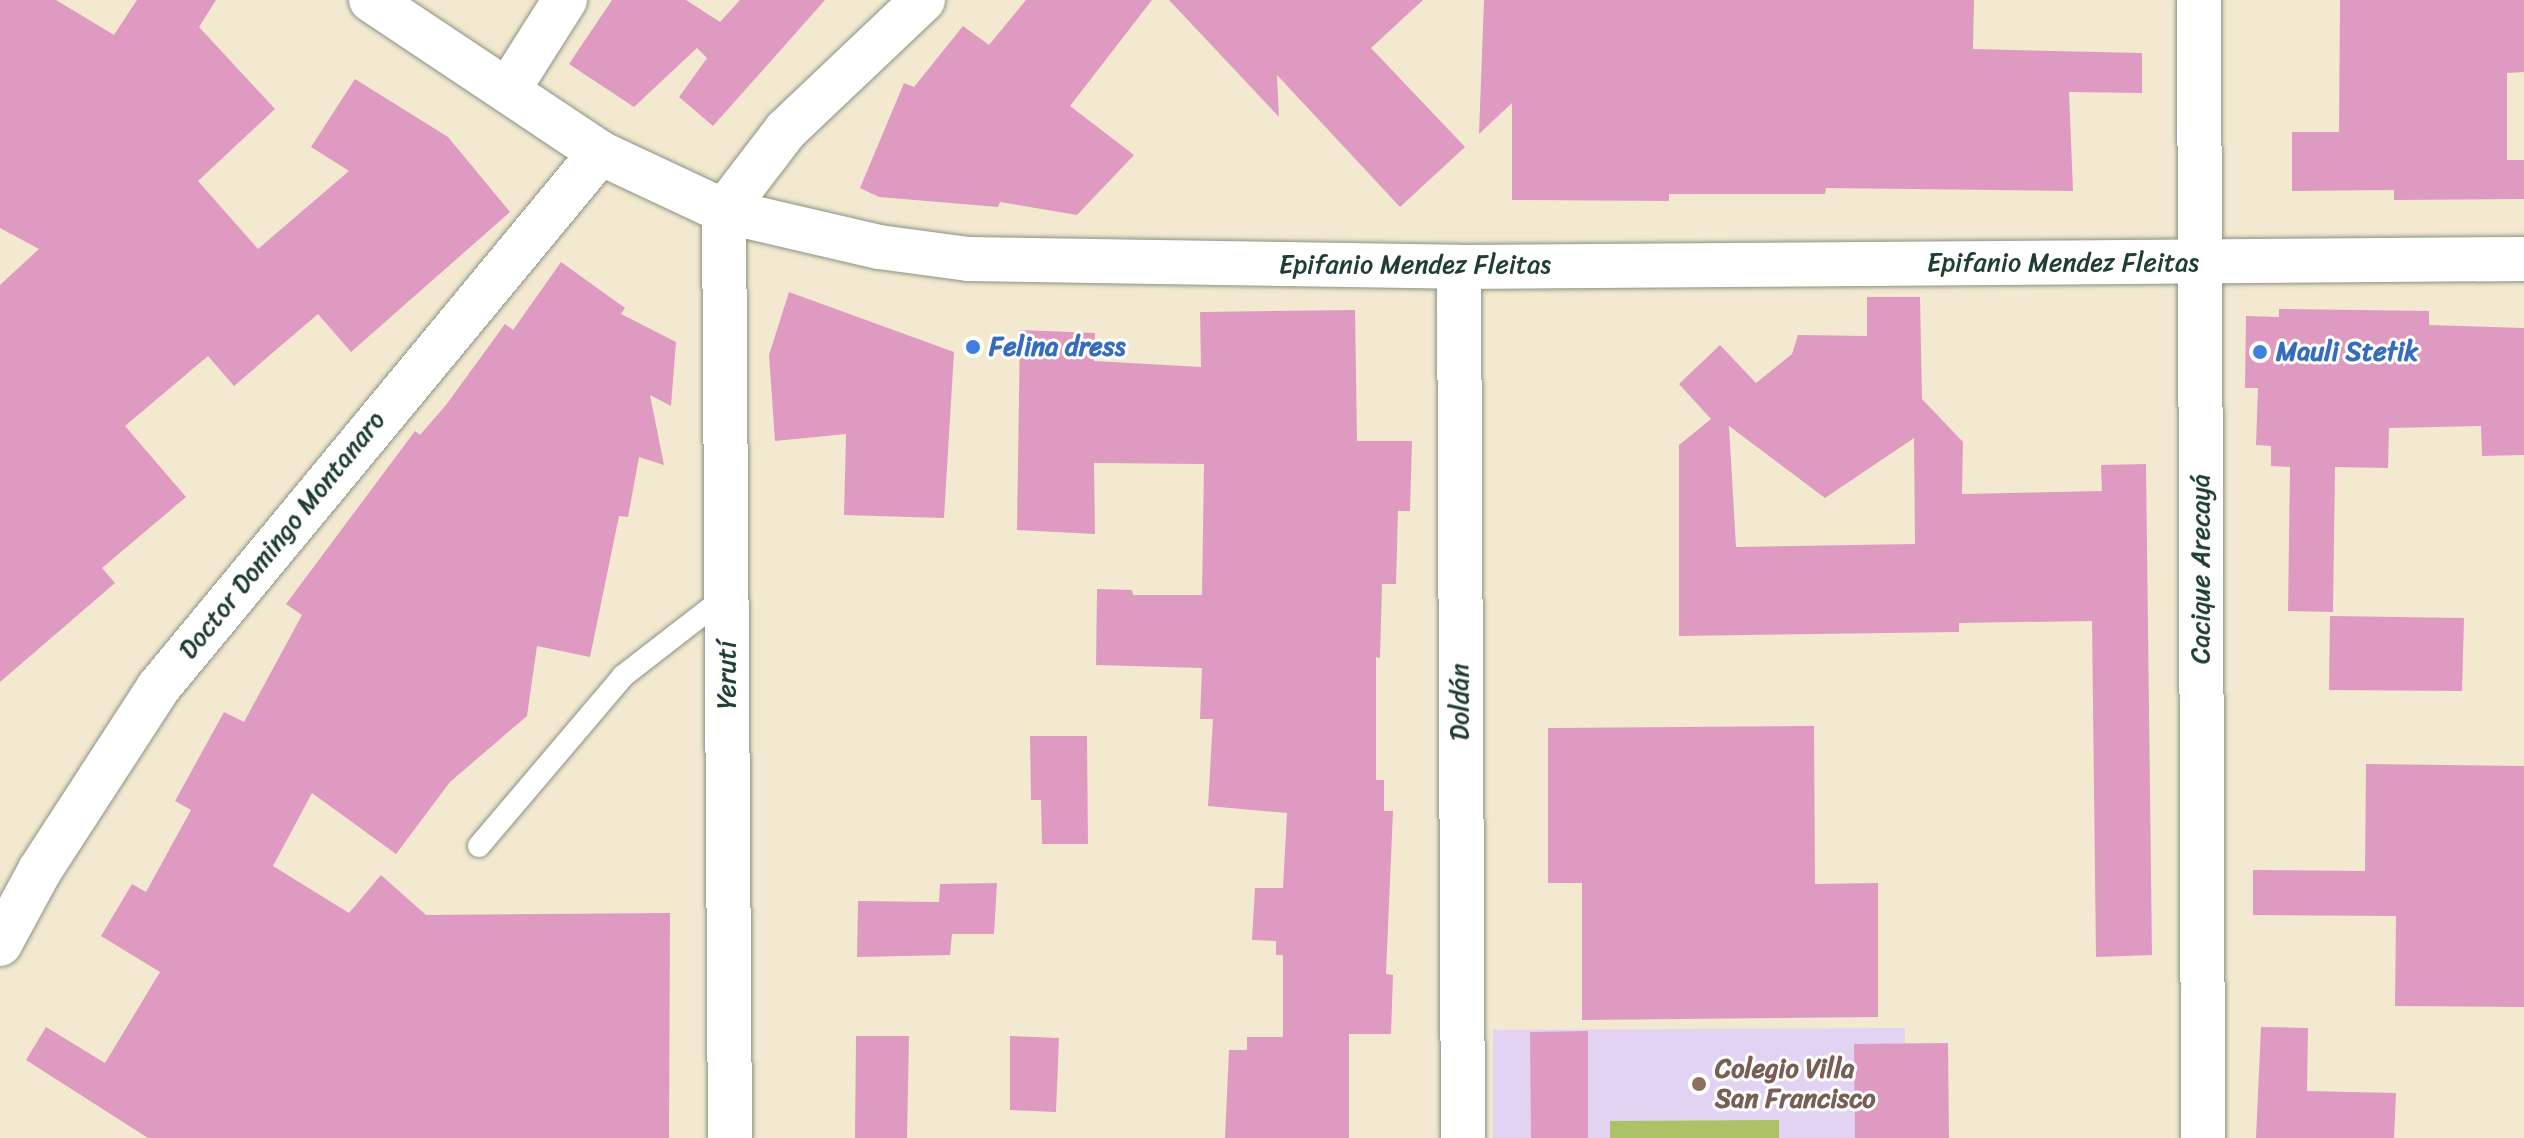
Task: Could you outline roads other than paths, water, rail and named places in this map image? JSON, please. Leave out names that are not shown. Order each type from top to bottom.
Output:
[{"type":"street","name":"Epifanio Mendez Fleitas","points":[[371,0],[600,153],[724,211],[879,247],[968,259],[1459,267],[2524,259]]},
{"type":"street","points":[[508,90],[565,0]]},
{"type":"street","points":[[724,211],[786,130],[923,0]]},
{"type":"street","name":"Cacique Arecayá","points":[[2199,0],[2203,1138]]},
{"type":"street","name":"Doctor Domingo Montanaro","points":[[0,944],[40,870],[158,688],[600,153]]},
{"type":"street","name":"Yerutí","points":[[724,211],[730,1138]]},
{"type":"street","name":"Doldán","points":[[1459,267],[1463,1138]]},
{"type":"lane","points":[[479,846],[623,676],[726,596]]},
{"type":"place","name":"Felina dress","points":[[973,347]]},
{"type":"place","name":"Mauli Stetik","points":[[2260,352]]},
{"type":"place","name":"Colegio Villa San Francisco","points":[[1699,1084]]}]
